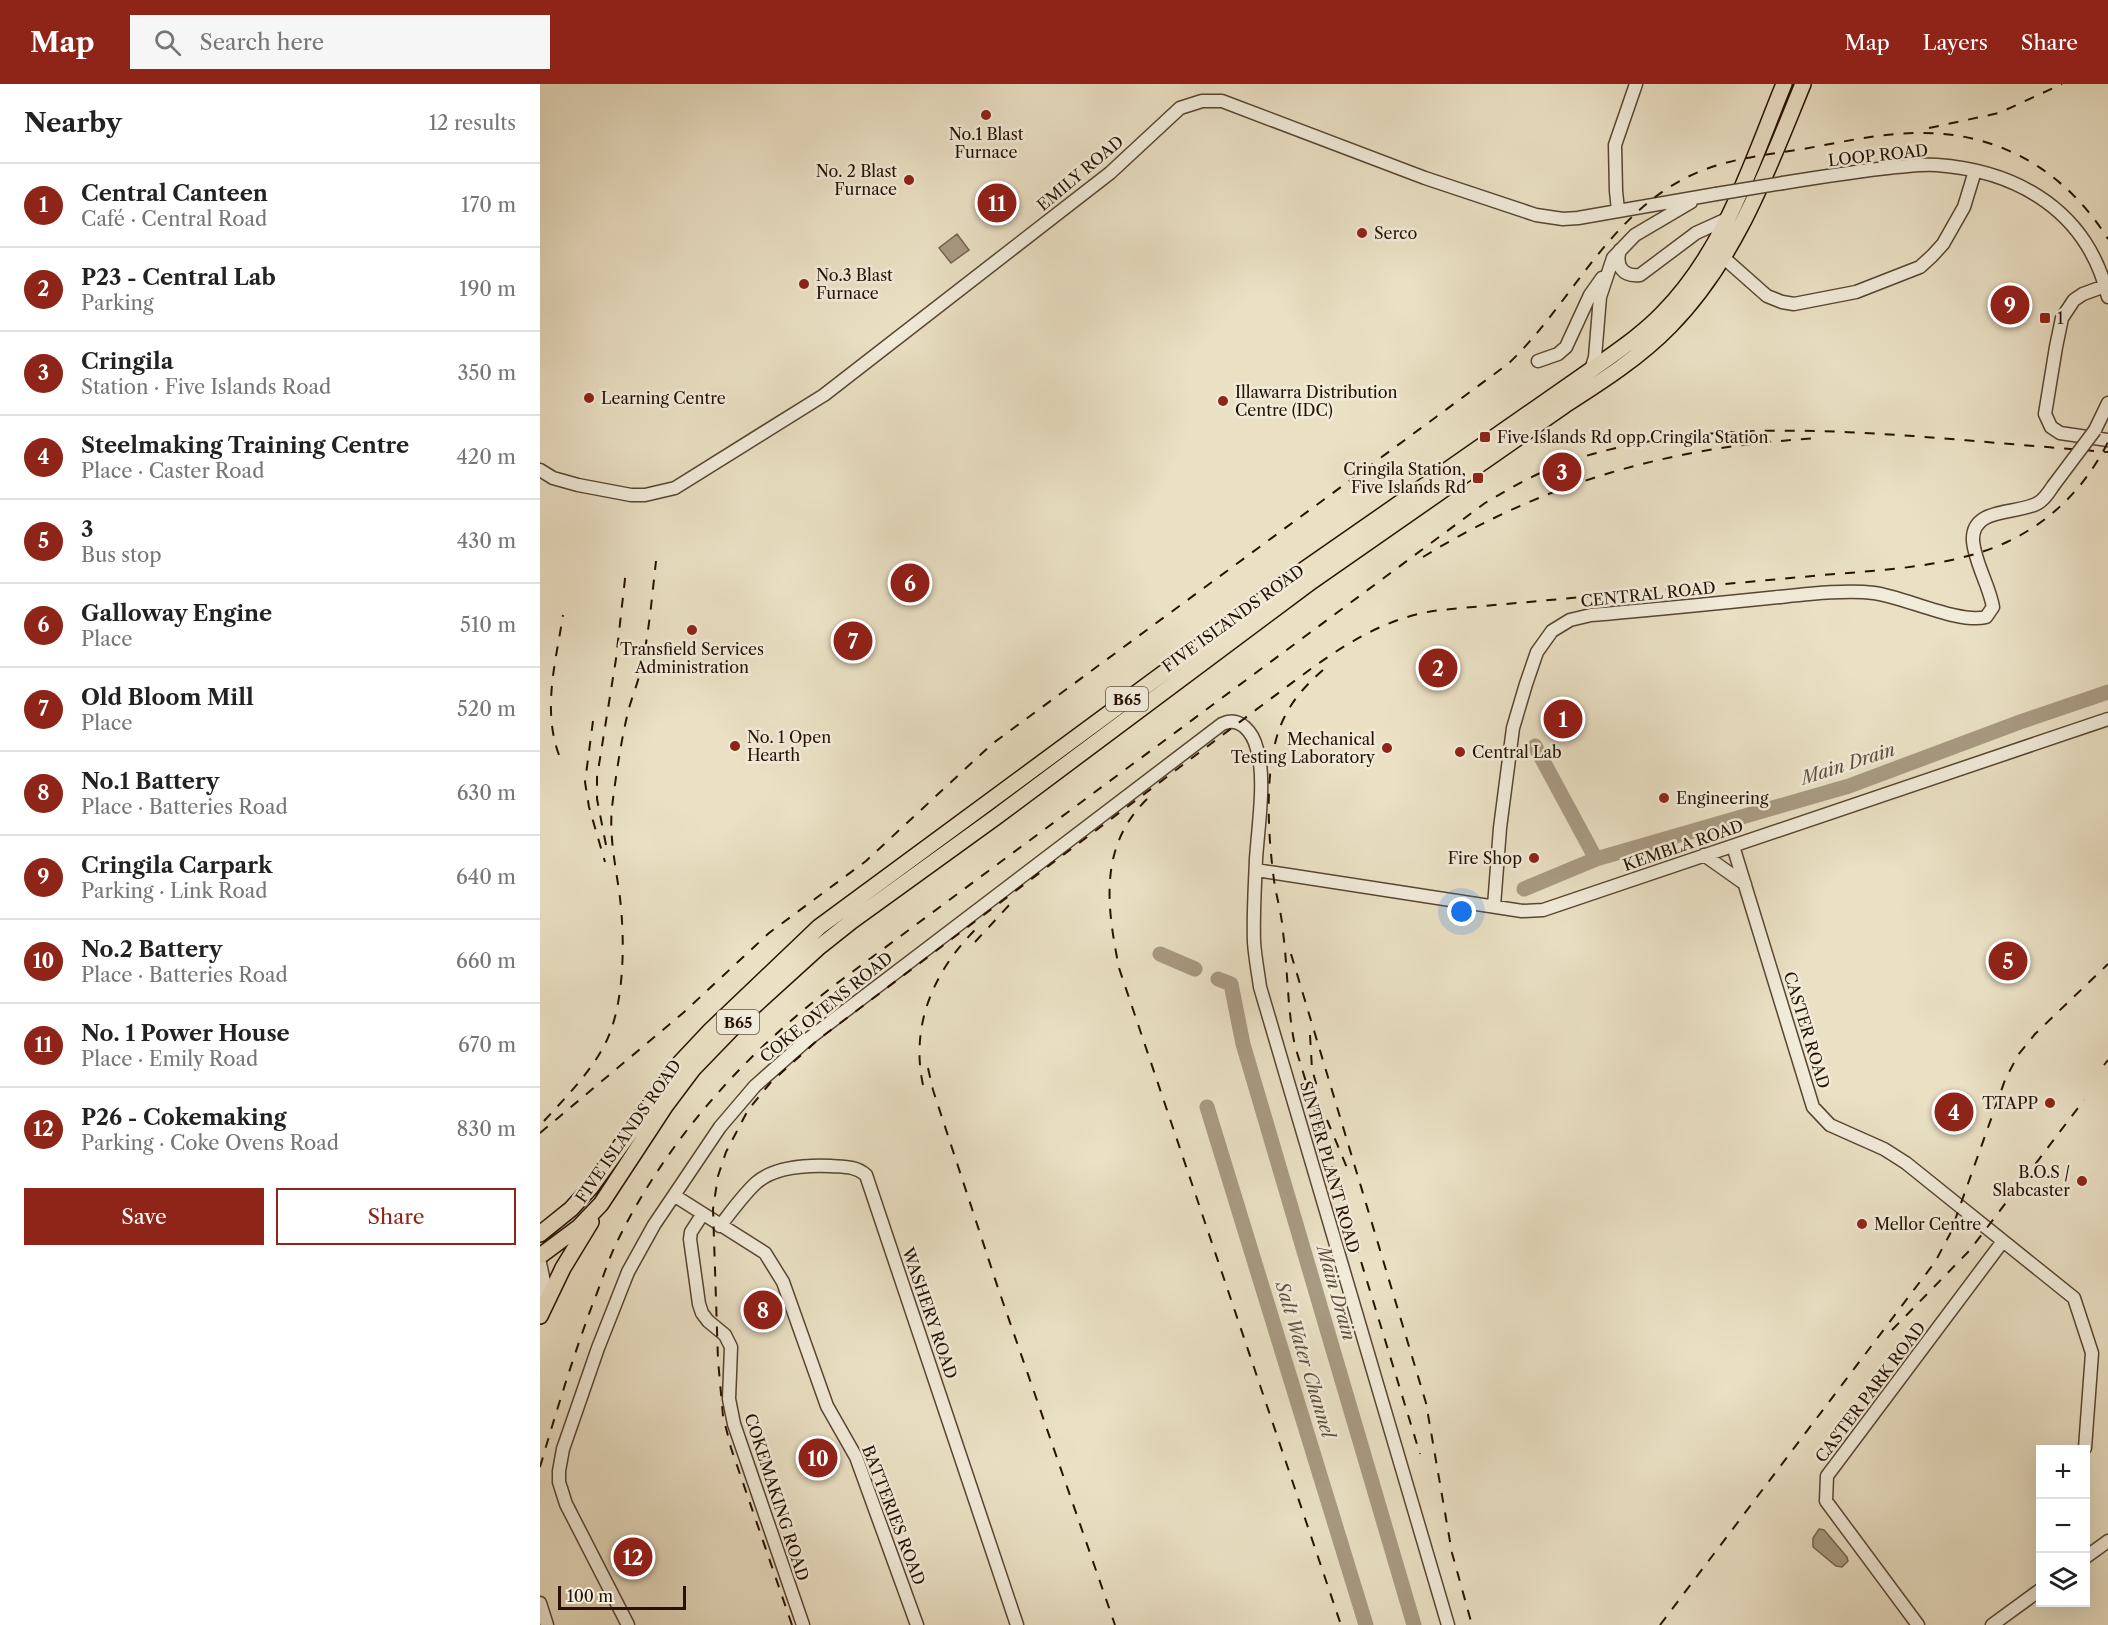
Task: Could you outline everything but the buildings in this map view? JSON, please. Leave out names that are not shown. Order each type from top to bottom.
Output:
[{"type":"main road","name":"FIVE ISLANDS ROAD","points":[[540,1234],[563,1217],[591,1187],[680,1063],[727,1014],[819,927],[1298,574],[1592,370],[1639,336],[1663,314],[1693,278],[1729,218],[1784,84]]},
{"type":"main road","name":"FIVE ISLANDS ROAD","points":[[540,1256],[586,1220],[606,1197],[666,1105],[693,1069],[752,1008],[818,948],[1312,581],[1605,380],[1670,326],[1708,281],[1743,225],[1803,84]]},
{"type":"main road","points":[[540,1316],[563,1268],[606,1197]]},
{"type":"street","points":[[1636,84],[1615,145],[1616,191],[1624,209],[1638,211],[1642,216],[1642,223],[1637,234]]},
{"type":"street","name":"EMILY ROAD","points":[[540,470],[553,478],[578,485],[631,495],[645,495],[675,488],[825,395],[1110,173],[1180,108],[1202,101],[1222,102],[1425,178],[1536,215],[1570,219],[1658,203]]},
{"type":"street","name":"LOOP ROAD","points":[[1658,203],[1872,170],[1935,165],[1975,171],[2029,189],[2064,215],[2088,247],[2107,291]]},
{"type":"street","points":[[1724,258],[1767,296],[1782,302],[1794,304],[1856,292],[1920,267],[1932,256],[1952,230],[1964,207],[1975,171]]},
{"type":"street","name":"LOOP ROAD","points":[[1616,254],[1637,234],[1699,197]]},
{"type":"street","points":[[1637,234],[1649,221],[1658,203]]},
{"type":"street","points":[[1616,254],[1621,270],[1629,275],[1640,275],[1696,233],[1729,218]]},
{"type":"street","points":[[1592,370],[1600,297],[1616,254]]},
{"type":"street","points":[[1538,361],[1564,350],[1583,311],[1616,254]]},
{"type":"street","points":[[1583,311],[1605,285]]},
{"type":"street","points":[[2107,291],[2083,294],[2074,300],[2062,318],[2045,414],[2051,427],[2065,435],[2108,440]]},
{"type":"street","name":"CENTRAL ROAD","points":[[1494,906],[1500,828],[1513,729],[1538,652],[1544,640],[1560,625],[1591,615],[1801,595],[1867,592],[1974,618],[1986,617],[1992,611],[1992,603],[1974,543],[1978,522],[1988,516],[2036,504],[2046,496],[2095,430],[2108,403]]},
{"type":"street","name":"KEMBLA ROAD","points":[[1256,870],[1522,911],[1543,910],[2108,719]]},
{"type":"street","name":"SINTER PLANT ROAD","points":[[1231,721],[1239,723],[1249,732],[1259,756],[1261,790],[1254,943],[1260,987],[1448,1625]]},
{"type":"street","name":"COKE OVENS ROAD","points":[[628,1625],[561,1493],[559,1471],[562,1449],[577,1402],[628,1272],[654,1225],[720,1127],[756,1086],[807,1040],[1222,724],[1231,721]]},
{"type":"street","name":"CASTER ROAD","points":[[1733,846],[1813,1107],[1830,1125],[1884,1149],[1906,1163],[2074,1298],[2092,1353],[2085,1445]]},
{"type":"street","points":[[1704,855],[1745,884]]},
{"type":"street","name":"WASHERY ROAD","points":[[720,1226],[757,1182],[784,1169],[807,1165],[850,1167],[866,1175],[1017,1625]]},
{"type":"street","name":"BATTERIES ROAD","points":[[675,1196],[765,1253],[783,1282],[827,1406],[856,1457],[917,1625]]},
{"type":"street","name":"COKEMAKING ROAD","points":[[702,1215],[691,1232],[690,1239],[699,1304],[705,1316],[725,1335],[732,1347],[729,1399],[734,1424],[802,1625]]},
{"type":"street","name":"CASTER PARK ROAD","points":[[1918,1625],[1826,1501],[1827,1476],[2003,1241]]},
{"type":"street","points":[[540,1263],[544,1286],[540,1316]]},
{"type":"street","points":[[2090,1554],[2108,1541]]},
{"type":"street","points":[[1992,1625],[2010,1620],[2036,1594]]},
{"type":"street","points":[[540,1603],[547,1625]]},
{"type":"shaded area","points":[[957,234],[969,250],[951,263],[939,248]]},
{"type":"shaded area","points":[[1819,1529],[1824,1530],[1847,1557],[1848,1561],[1842,1567],[1836,1566],[1813,1547],[1813,1538]]},
{"type":"waterway","name":"Main Drain","points":[[1524,889],[1596,859],[1849,786],[2020,722],[2108,692]]},
{"type":"waterway","name":"Main Drain","points":[[1535,746],[1596,859]]},
{"type":"waterway","name":"Main Drain","points":[[1160,954],[1195,969]]},
{"type":"waterway","name":"Main Drain","points":[[1218,979],[1231,984],[1243,1044],[1414,1625]]},
{"type":"waterway","name":"Salt Water Channel","points":[[1207,1107],[1366,1625]]},
{"type":"railway","points":[[1929,128],[1999,113],[2062,84]]},
{"type":"railway","points":[[540,1133],[683,1013],[769,933],[866,861],[992,744],[1508,364],[1545,323],[1614,236],[1633,216],[1672,186],[1707,169],[1743,159],[1876,136],[1905,133],[1949,135],[2004,148],[2028,160],[2072,194],[2108,239]]},
{"type":"railway","points":[[540,1467],[579,1344],[616,1244],[660,1168],[686,1132],[744,1065],[809,1005],[844,978],[1485,503],[1537,474],[1570,461],[1654,440],[1697,435],[1826,431],[2108,452]]},
{"type":"railway","points":[[1423,557],[1470,530],[1518,507],[1614,472],[1715,449],[1821,438]]},
{"type":"railway","points":[[792,1625],[731,1448],[723,1416],[718,1360],[713,1209],[718,1176],[726,1152],[748,1110],[771,1082],[819,1039],[1261,706],[1324,660],[1367,634],[1414,615],[1440,610],[1880,570],[1933,564],[1959,558],[2007,542],[2039,524],[2066,501],[2078,487],[2108,442]]},
{"type":"railway","points":[[544,1121],[577,1085],[604,1046],[611,1030],[620,993],[623,934],[611,819],[624,732],[644,656],[656,561]]},
{"type":"railway","points":[[606,845],[597,799],[597,777],[616,659],[626,570]]},
{"type":"railway","points":[[559,755],[551,720],[551,703],[554,667],[563,615]]},
{"type":"railway","points":[[1323,670],[1302,691],[1285,716],[1273,754],[1270,777],[1270,846],[1282,926],[1290,1017],[1295,1046],[1420,1454]]},
{"type":"railway","points":[[593,721],[585,782],[589,807],[605,862]]},
{"type":"railway","points":[[1147,799],[1131,818],[1120,837],[1113,857],[1110,879],[1111,923],[1119,968],[1341,1625]]},
{"type":"railway","points":[[975,942],[1012,902]]},
{"type":"railway","points":[[923,1085],[920,1041],[929,1000],[949,962],[977,928]]},
{"type":"railway","points":[[1291,954],[1426,1403],[1452,1553],[1472,1625]]},
{"type":"railway","points":[[1660,1625],[1935,1262],[1950,1234],[2005,1080],[2018,1055],[2035,1034],[2108,964]]},
{"type":"railway","points":[[1310,1035],[1312,1069],[1319,1094]]},
{"type":"railway","points":[[2104,1065],[2108,1060]]},
{"type":"railway","points":[[928,1068],[933,1090],[998,1288],[1115,1625]]},
{"type":"railway","points":[[1892,1330],[1970,1250],[2084,1100]]},
{"type":"railway","points":[[1327,1120],[1350,1175]]},
{"type":"place","name":"No.1 Blast Furnace","points":[[986,115]]},
{"type":"place","name":"No. 2 Blast Furnace","points":[[909,180]]},
{"type":"place","name":"No. 1 Power House","points":[[997,203]]},
{"type":"place","name":"Serco","points":[[1362,233]]},
{"type":"place","name":"No.3 Blast Furnace","points":[[804,284]]},
{"type":"place","name":"Cringila Carpark","points":[[2010,305]]},
{"type":"place","name":"1","points":[[2045,318]]},
{"type":"place","name":"Learning Centre","points":[[589,398]]},
{"type":"place","name":"Illawarra Distribution Centre (IDC)","points":[[1223,401]]},
{"type":"place","name":"Five Islands Rd opp Cringila Station","points":[[1485,437]]},
{"type":"place","name":"Cringila","points":[[1562,472]]},
{"type":"place","name":"Cringila Station, Five Islands Rd","points":[[1478,478]]},
{"type":"place","name":"Galloway Engine","points":[[910,583]]},
{"type":"place","name":"Transfield Services Administration","points":[[692,630]]},
{"type":"place","name":"Old Bloom Mill","points":[[853,641]]},
{"type":"place","name":"P23 - Central Lab","points":[[1438,668]]},
{"type":"place","name":"Central Canteen","points":[[1563,719]]},
{"type":"place","name":"No. 1 Open Hearth","points":[[735,746]]},
{"type":"place","name":"Mechanical Testing Laboratory","points":[[1387,748]]},
{"type":"place","name":"Central Lab","points":[[1460,752]]},
{"type":"place","name":"Engineering","points":[[1664,798]]},
{"type":"place","name":"Fire Shop","points":[[1534,858]]},
{"type":"place","name":"3","points":[[2008,961]]},
{"type":"place","name":"TTAPP","points":[[2050,1103]]},
{"type":"place","name":"Steelmaking Training Centre","points":[[1954,1112]]},
{"type":"place","name":"B.O.S / Slabcaster","points":[[2082,1181]]},
{"type":"place","name":"Mellor Centre","points":[[1862,1224]]},
{"type":"place","name":"No.1 Battery","points":[[763,1310]]},
{"type":"place","name":"No.2 Battery","points":[[818,1458]]},
{"type":"place","name":"P26 - Cokemaking","points":[[633,1557]]}]
